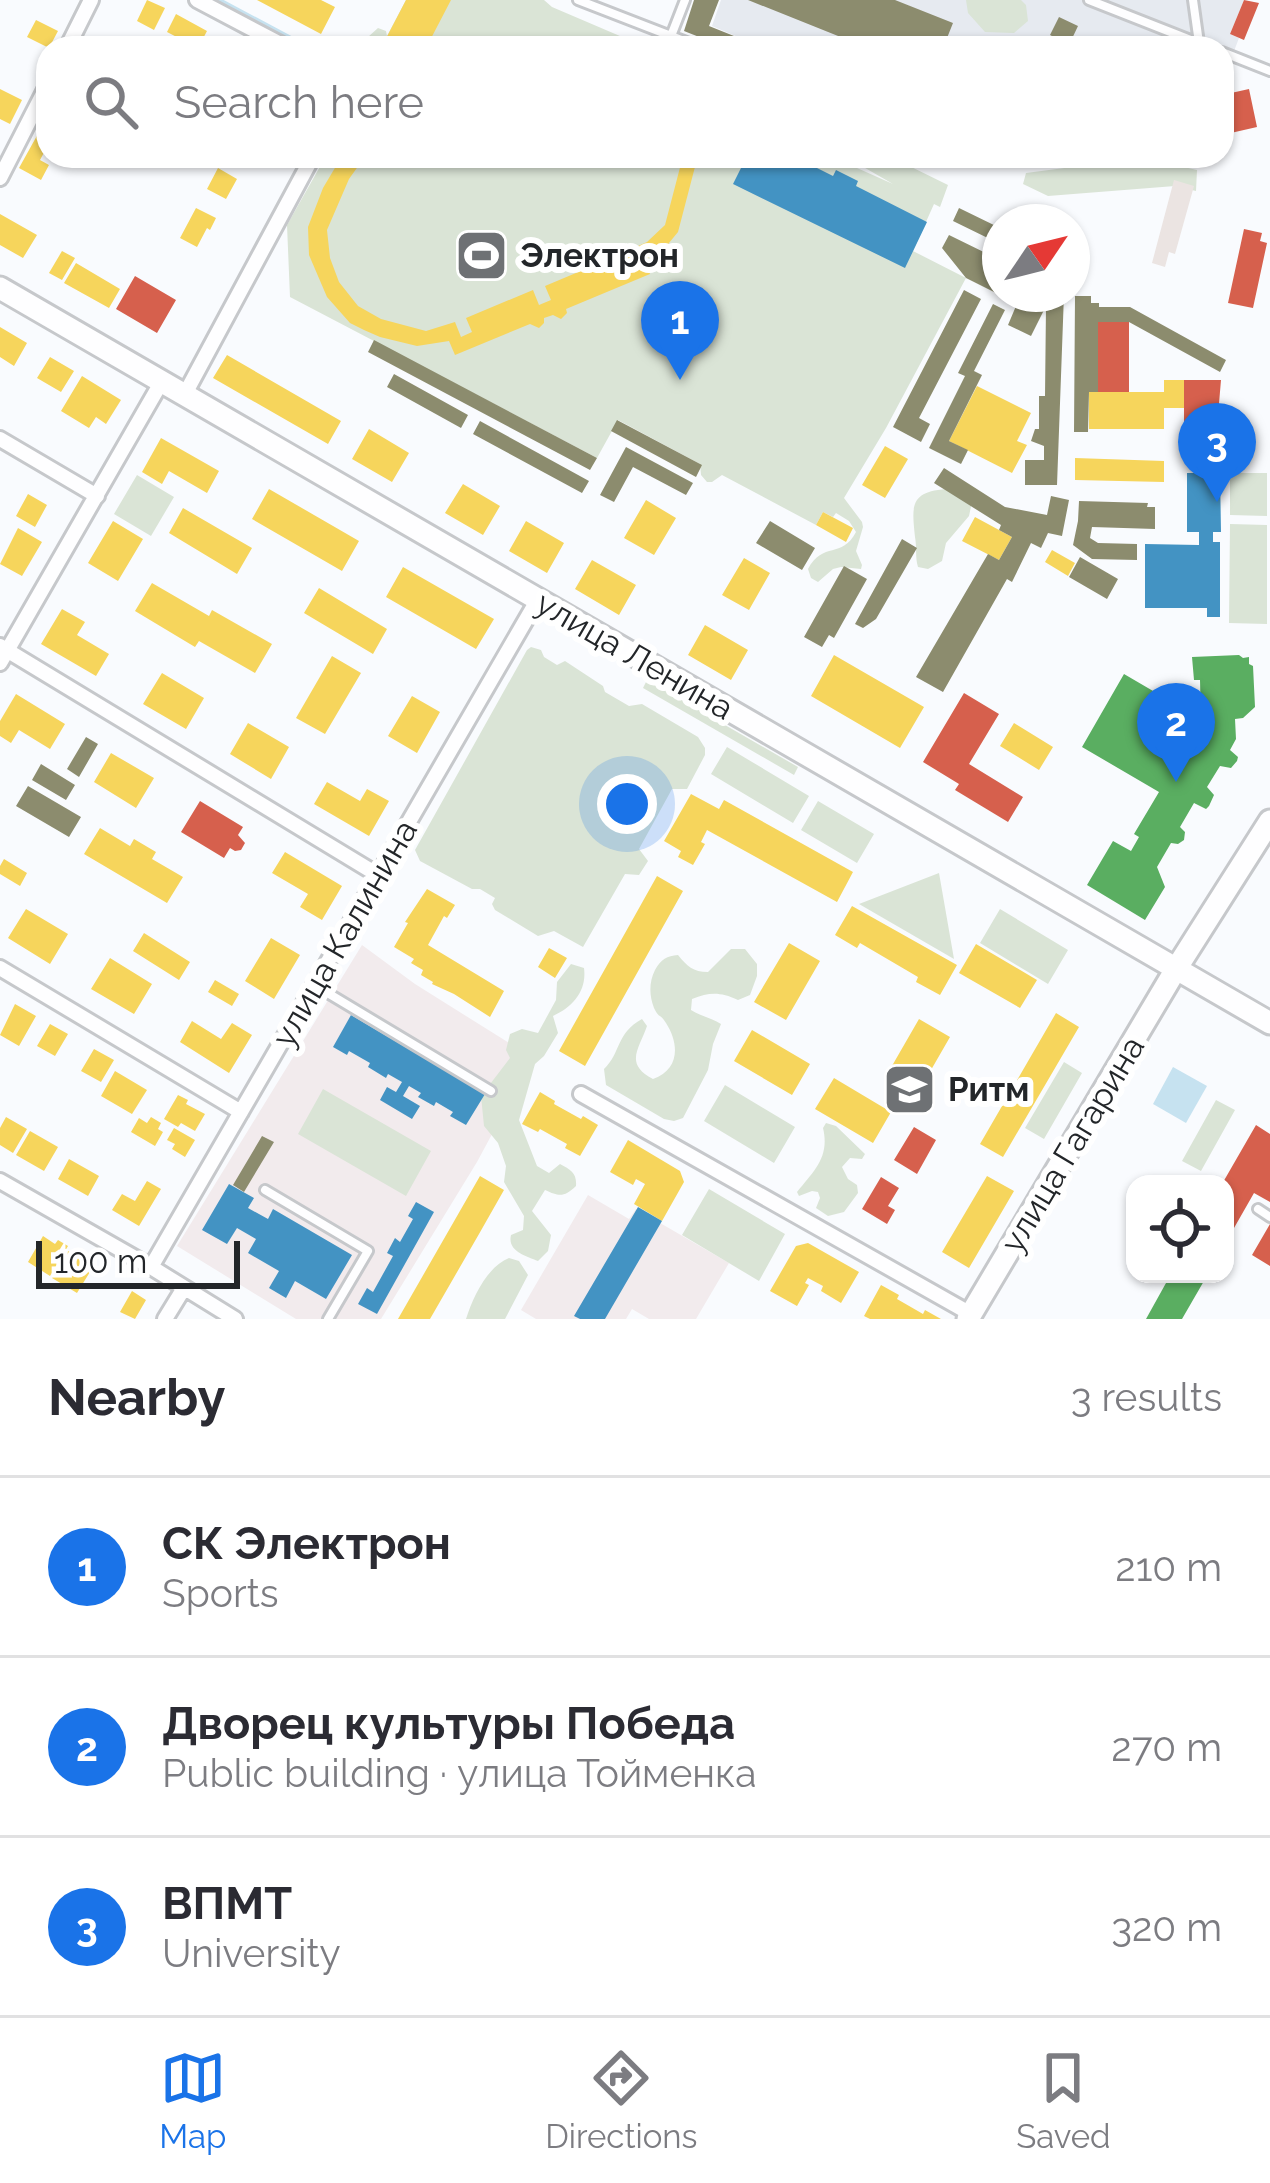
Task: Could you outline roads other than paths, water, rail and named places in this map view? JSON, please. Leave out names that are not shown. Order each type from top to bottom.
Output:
[{"type":"street","points":[[73,36],[91,0]]},
{"type":"street","points":[[197,0],[265,36]]},
{"type":"street","points":[[0,178],[36,108]]},
{"type":"street","points":[[184,394],[306,168]]},
{"type":"street","name":"улица Ленина","points":[[0,288],[1270,1023]]},
{"type":"street","points":[[162,381],[2,653],[378,874]]},
{"type":"street","points":[[0,439],[97,496]]},
{"type":"street","name":"улица Калинина","points":[[151,1267],[538,599]]},
{"type":"street","name":"улица Гагарина","points":[[969,1317],[1270,821]]},
{"type":"street","points":[[0,968],[241,1112]]},
{"type":"street","points":[[581,1094],[969,1317]]},
{"type":"street","points":[[0,1181],[235,1319]]},
{"type":"street","points":[[165,1319],[184,1288]]},
{"type":"lane","points":[[578,0],[671,36],[685,0]]},
{"type":"lane","points":[[1089,0],[1179,36]]},
{"type":"lane","points":[[1193,0],[1198,36]]},
{"type":"lane","points":[[1234,57],[1270,71]]},
{"type":"lane","points":[[314,985],[491,1091]]},
{"type":"lane","points":[[265,1190],[368,1251],[328,1319]]},
{"type":"lane","points":[[1258,1210],[1270,1217]]},
{"type":"water","points":[[1173,1067],[1207,1086],[1186,1123],[1153,1104]]},
{"type":"waterway","points":[[219,0],[286,36]]},
{"type":"place","name":"Электрон","points":[[481,255]]},
{"type":"place","name":"СК Электрон","points":[[680,380]]},
{"type":"place","name":"ВПМТ","points":[[1217,502]]},
{"type":"place","name":"Дворец культуры Победа","points":[[1176,782]]},
{"type":"place","name":"Ритм","points":[[909,1089]]}]
